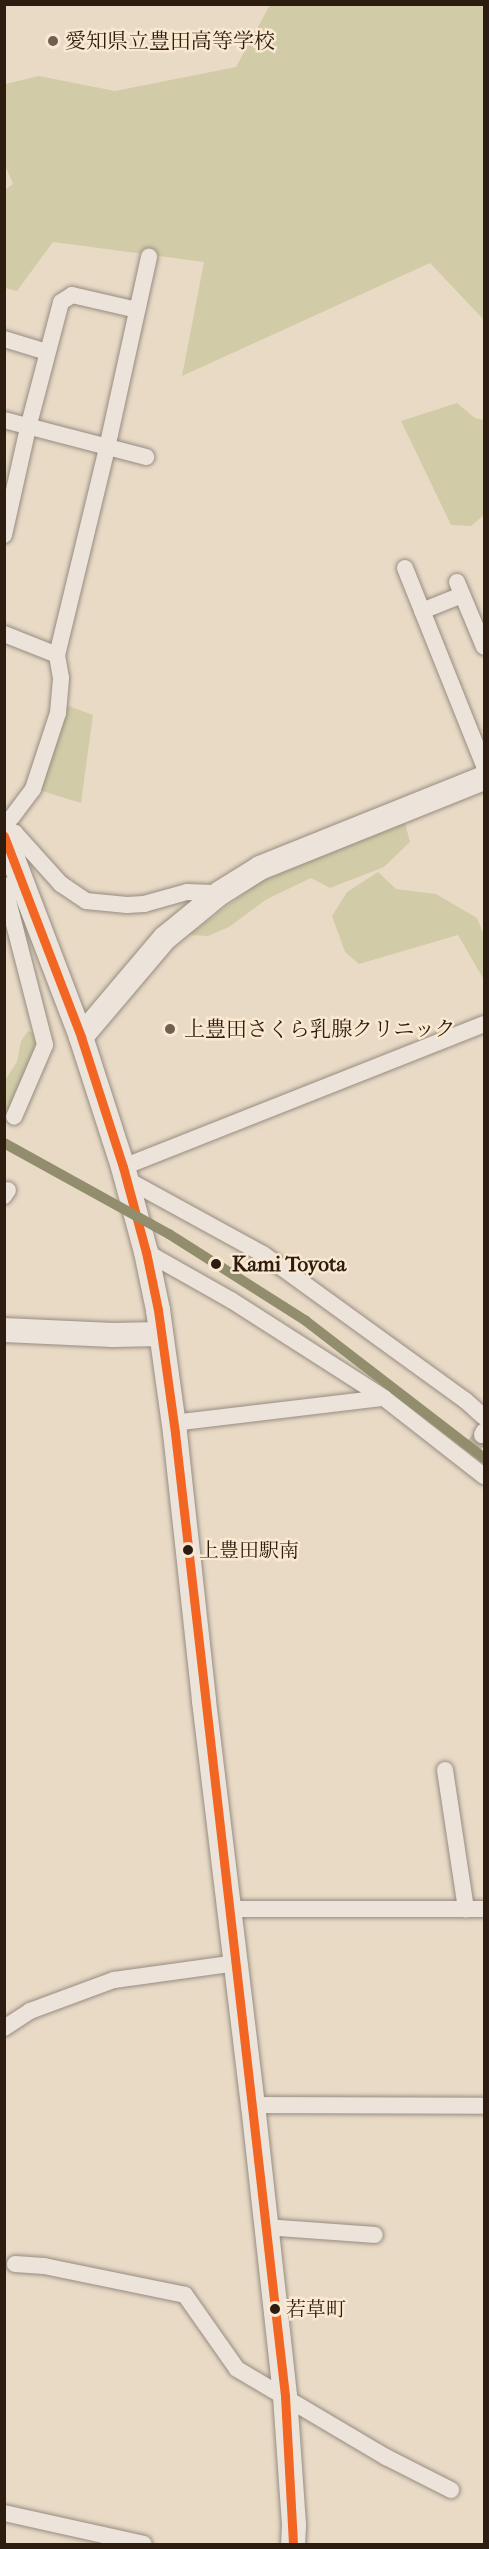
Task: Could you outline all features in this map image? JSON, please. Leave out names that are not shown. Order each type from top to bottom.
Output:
[{"type":"street","points":[[149,257],[107,448],[57,655],[61,678],[58,713],[33,789],[4,824],[15,832],[61,884],[86,901],[127,905],[144,904],[187,892],[220,892]]},
{"type":"street","points":[[4,535],[8,506],[59,305],[65,297],[72,295],[137,310]]},
{"type":"street","points":[[4,339],[47,352]]},
{"type":"street","points":[[4,420],[146,457]]},
{"type":"street","points":[[405,568],[484,766]]},
{"type":"street","points":[[422,611],[460,588],[484,647]]},
{"type":"street","points":[[4,634],[57,655]]},
{"type":"street","points":[[81,1037],[172,931],[220,892],[260,868],[484,778]]},
{"type":"street","points":[[4,835],[81,1037],[126,1177],[146,1251],[161,1334],[228,1909],[237,1963],[285,2396],[294,2526],[293,2544]]},
{"type":"street","points":[[4,885],[45,1045],[14,1117]]},
{"type":"street","points":[[126,1177],[484,1024]]},
{"type":"street","points":[[126,1177],[263,1254],[465,1400],[484,1417]]},
{"type":"street","points":[[146,1251],[231,1300],[384,1398],[467,1455],[484,1476]]},
{"type":"street","points":[[4,1330],[112,1335],[161,1334]]},
{"type":"street","points":[[173,1423],[384,1398]]},
{"type":"street","points":[[445,1770],[466,1909]]},
{"type":"street","points":[[228,1909],[484,1909]]},
{"type":"street","points":[[4,2028],[30,2011],[114,1980],[237,1963]]},
{"type":"street","points":[[253,2105],[484,2106]]},
{"type":"street","points":[[266,2226],[375,2235]]},
{"type":"street","points":[[15,2264],[44,2266],[185,2295],[237,2369],[386,2457],[451,2490]]},
{"type":"street","points":[[4,2513],[144,2544]]},
{"type":"shaded area","points":[[270,5],[484,5],[484,320],[430,263],[182,376],[204,262],[53,242],[17,291],[5,288],[5,190],[13,184],[5,165],[5,84],[39,76],[115,91],[236,67]]},
{"type":"shaded area","points":[[457,403],[475,418],[484,420],[484,515],[471,526],[451,525],[401,421]]},
{"type":"shaded area","points":[[66,705],[93,715],[81,803],[39,790]]},
{"type":"shaded area","points":[[405,823],[410,842],[384,867],[330,888],[311,878],[267,899],[229,927],[208,936],[189,935],[262,880]]},
{"type":"shaded area","points":[[378,872],[396,889],[436,894],[477,918],[484,935],[484,980],[458,935],[359,964],[345,952],[332,916],[347,892]]},
{"type":"shaded area","points":[[28,1031],[38,1036],[37,1049],[11,1109],[5,1113],[5,1080],[17,1062],[21,1041]]},
{"type":"tunnel","points":[[470,1451],[482,1435]]},
{"type":"transit line","points":[[4,836],[81,1037],[123,1167],[146,1252],[158,1310],[175,1433],[285,2396],[293,2544]]},
{"type":"transit line","points":[[4,1143],[169,1234],[306,1321],[484,1458]]},
{"type":"place","name":"愛知県立豊田高等学校","points":[[53,41]]},
{"type":"place","name":"上豊田さくら乳腺クリニック","points":[[170,1029]]},
{"type":"place","name":"Kami Toyota","points":[[216,1264]]},
{"type":"place","name":"上豊田駅南","points":[[188,1550]]},
{"type":"place","name":"若草町","points":[[275,2309]]}]
